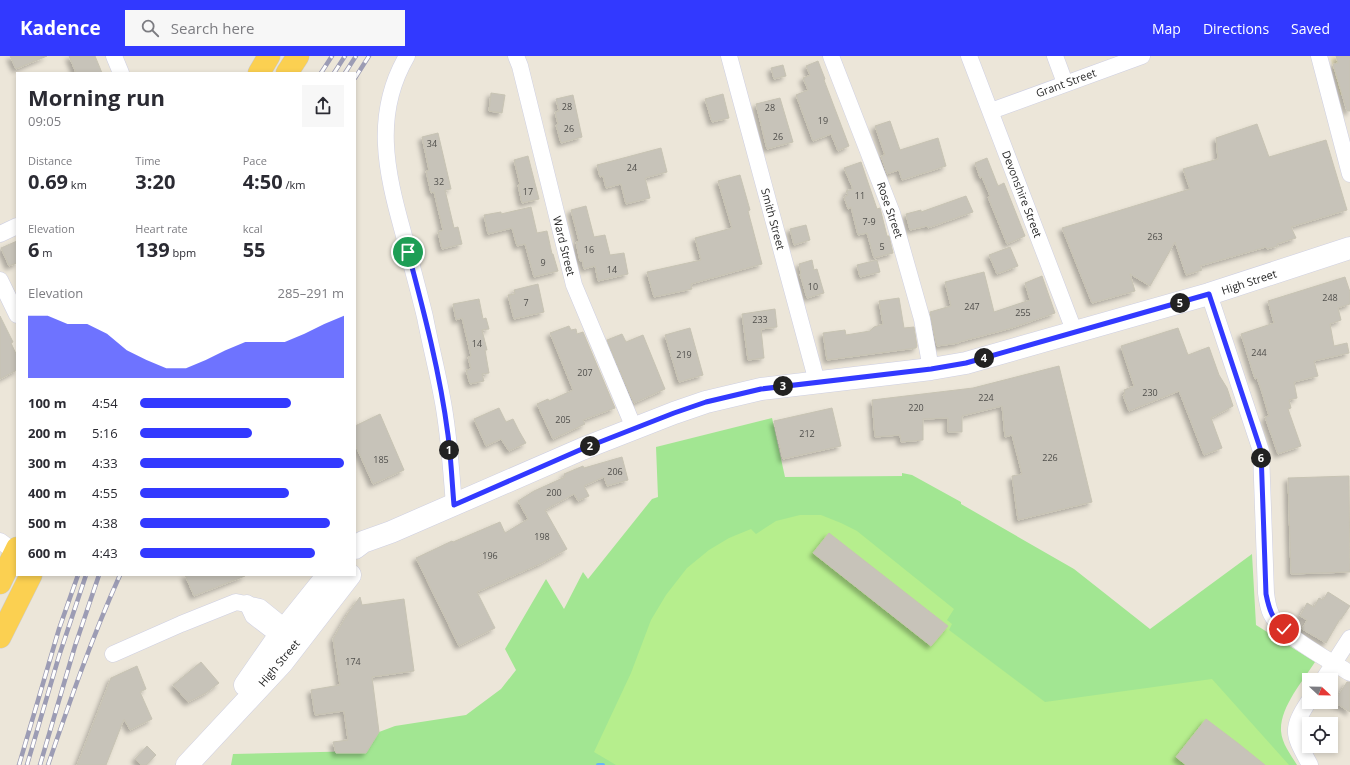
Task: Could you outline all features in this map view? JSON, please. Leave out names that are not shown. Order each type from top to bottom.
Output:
[{"type":"highway","points":[[259,72],[269,56]]},
{"type":"highway","points":[[288,72],[298,56]]},
{"type":"highway","points":[[0,637],[29,580],[2,575],[12,548]]},
{"type":"main road","name":"High Street","points":[[356,547],[363,542],[391,532],[582,449],[674,413],[732,395],[761,389],[931,369],[966,363],[1209,294],[1350,248]]},
{"type":"main road","name":"High Street","points":[[356,564],[391,532]]},
{"type":"main road","name":"High Street","points":[[187,765],[282,662],[343,576]]},
{"type":"main road","points":[[254,693],[276,654],[285,634],[343,576]]},
{"type":"main road","name":"High Street","points":[[203,747],[285,634]]},
{"type":"street","points":[[114,56],[121,72]]},
{"type":"street","points":[[407,56],[397,76],[391,96],[385,139],[386,159],[389,180],[420,296],[442,398],[448,435],[454,505]]},
{"type":"street","name":"Ward Street","points":[[516,56],[520,66],[574,285],[634,428]]},
{"type":"street","name":"Smith Street","points":[[728,56],[814,364],[817,382]]},
{"type":"street","name":"Rose Street","points":[[831,56],[892,213],[922,319],[931,369]]},
{"type":"street","name":"Devonshire Street","points":[[969,56],[1075,333]]},
{"type":"street","points":[[1055,56],[1065,83]]},
{"type":"street","name":"Grant Street","points":[[991,111],[1142,56]]},
{"type":"street","points":[[1319,56],[1350,174]]},
{"type":"street","points":[[0,234],[16,226]]},
{"type":"street","points":[[0,280],[16,313]]},
{"type":"street","points":[[1209,294],[1261,451],[1266,594],[1268,607],[1278,624],[1293,637],[1350,673]]},
{"type":"street","points":[[113,654],[236,602],[247,603],[253,616],[285,634]]},
{"type":"street","points":[[1328,673],[1350,638]]},
{"type":"street","points":[[1305,709],[1296,725],[1295,733],[1297,741],[1310,765]]},
{"type":"shaded area","points":[[1330,56],[1350,56],[1350,93],[1340,95]]},
{"type":"green space","points":[[772,418],[785,477],[902,476],[902,473],[912,475],[961,502],[961,504],[1074,569],[1150,629],[1252,554],[1256,625],[1315,662],[1308,673],[1302,673],[1302,682],[1288,704],[1282,722],[1281,731],[1283,740],[1297,765],[231,765],[233,754],[365,751],[379,732],[395,726],[466,715],[501,689],[516,670],[505,649],[546,579],[564,609],[583,572],[588,579],[652,499],[658,497],[656,447]]},
{"type":"green space","points":[[800,515],[821,515],[857,531],[954,609],[947,620],[952,624],[949,630],[1045,702],[1212,679],[1289,765],[616,765],[594,752],[631,673],[651,620],[666,595],[687,568],[709,550],[729,538],[751,529],[756,534],[776,521]]},
{"type":"building","points":[[10,56],[47,56],[16,69]]},
{"type":"building","points":[[69,56],[95,56],[102,72],[76,72]]},
{"type":"building","points":[[1336,56],[1350,56],[1350,111],[1347,111],[1333,64],[1338,63]]},
{"type":"building","points":[[818,61],[849,146],[838,151],[831,134],[813,141],[796,95],[808,90],[803,78],[810,75],[806,66]]},
{"type":"building","points":[[783,65],[786,76],[774,79],[771,68]]},
{"type":"building","points":[[491,93],[505,95],[502,113],[489,111]]},
{"type":"building","points":[[723,94],[729,118],[712,122],[705,99]]},
{"type":"building","points":[[573,95],[582,137],[561,143],[556,125],[558,124],[555,112],[559,111],[556,99]]},
{"type":"building","points":[[780,98],[793,142],[767,149],[756,104]]},
{"type":"building","points":[[890,121],[900,150],[938,138],[946,166],[902,180],[899,170],[887,174],[881,156],[885,155],[875,126]]},
{"type":"building","points":[[1257,124],[1269,157],[1326,140],[1347,210],[1291,227],[1296,238],[1277,244],[1278,246],[1267,249],[1266,247],[1200,266],[1202,270],[1186,275],[1175,242],[1150,286],[1130,274],[1135,291],[1092,303],[1062,228],[1190,189],[1183,169],[1218,159],[1216,138]]},
{"type":"building","points":[[438,133],[451,189],[445,190],[454,228],[458,227],[462,244],[442,249],[438,232],[443,230],[434,192],[431,193],[426,171],[429,170],[422,137]]},
{"type":"building","points":[[661,148],[667,172],[645,178],[650,198],[626,204],[621,184],[606,188],[603,176],[600,177],[597,165]]},
{"type":"building","points":[[528,156],[539,199],[522,203],[518,185],[520,184],[514,160]]},
{"type":"building","points":[[987,158],[998,186],[1004,183],[1025,236],[1007,244],[988,197],[990,196],[982,177],[980,178],[975,163]]},
{"type":"building","points":[[861,162],[877,209],[880,208],[893,253],[874,258],[867,233],[858,235],[851,207],[848,209],[844,197],[848,195],[846,191],[853,189],[844,168]]},
{"type":"building","points":[[740,175],[750,210],[748,211],[762,264],[691,284],[692,289],[654,297],[647,272],[701,260],[695,238],[732,228],[718,181]]},
{"type":"building","points":[[966,196],[973,212],[928,228],[927,226],[910,230],[906,214],[921,210],[921,212]]},
{"type":"building","points":[[586,206],[594,237],[605,235],[610,255],[624,253],[628,274],[598,281],[595,266],[584,269],[582,260],[580,261],[576,242],[579,241],[571,210]]},
{"type":"building","points":[[531,207],[537,233],[547,231],[552,254],[558,271],[534,277],[525,244],[517,246],[512,228],[488,234],[484,215],[501,212],[501,214]]},
{"type":"building","points":[[806,225],[810,240],[794,245],[790,229]]},
{"type":"building","points":[[16,241],[16,263],[9,266],[1,248]]},
{"type":"building","points":[[1010,247],[1018,266],[997,274],[989,255]]},
{"type":"building","points":[[812,260],[814,270],[817,269],[824,293],[807,298],[800,274],[799,264]]},
{"type":"building","points":[[877,260],[880,272],[860,277],[857,265]]},
{"type":"building","points":[[984,272],[994,312],[1030,300],[1025,283],[1042,276],[1055,313],[1012,328],[959,343],[937,346],[930,312],[951,306],[945,282]]},
{"type":"building","points":[[1345,277],[1350,292],[1350,304],[1338,308],[1341,320],[1330,324],[1334,346],[1347,343],[1349,353],[1314,361],[1318,376],[1294,382],[1297,398],[1289,400],[1291,408],[1288,409],[1301,446],[1278,454],[1265,417],[1269,416],[1261,389],[1257,378],[1255,379],[1241,334],[1274,323],[1268,301]]},
{"type":"building","points":[[538,284],[544,312],[514,319],[508,295],[515,294],[514,290]]},
{"type":"building","points":[[899,298],[904,328],[914,327],[916,348],[827,360],[823,333],[845,330],[846,335],[870,331],[874,327],[883,324],[879,301]]},
{"type":"building","points":[[479,299],[483,319],[486,318],[489,329],[482,330],[487,350],[485,350],[489,373],[482,374],[484,381],[470,384],[466,370],[471,369],[468,357],[471,356],[462,318],[456,320],[453,304]]},
{"type":"building","points":[[775,309],[777,327],[761,329],[764,358],[748,360],[742,314]]},
{"type":"building","points":[[0,316],[13,342],[11,343],[16,354],[16,371],[0,379]]},
{"type":"building","points":[[569,326],[571,330],[576,329],[577,334],[583,332],[615,408],[583,420],[585,424],[553,439],[537,404],[548,399],[549,401],[573,390],[550,333]]},
{"type":"building","points":[[690,328],[703,375],[679,382],[665,335]]},
{"type":"building","points":[[1178,328],[1188,355],[1209,347],[1219,375],[1227,388],[1233,406],[1211,418],[1222,448],[1204,455],[1179,391],[1129,411],[1123,395],[1125,395],[1124,390],[1134,386],[1121,346]]},
{"type":"building","points":[[622,334],[626,342],[643,335],[665,389],[634,403],[607,340]]},
{"type":"building","points":[[1059,366],[1092,502],[1018,520],[1012,476],[1022,474],[1012,435],[1005,437],[1002,406],[962,416],[962,432],[948,432],[948,418],[923,419],[923,440],[901,442],[900,435],[875,437],[872,400],[973,388]]},
{"type":"building","points":[[499,408],[506,422],[513,419],[526,443],[509,451],[501,439],[486,446],[474,419]]},
{"type":"building","points":[[832,408],[841,446],[783,459],[774,421]]},
{"type":"building","points":[[380,414],[404,470],[373,484],[356,446],[356,426]]},
{"type":"building","points":[[622,457],[628,480],[607,486],[604,477],[584,486],[589,496],[578,501],[574,494],[545,510],[567,549],[542,563],[477,592],[495,628],[459,646],[416,558],[452,541],[453,542],[500,522],[505,533],[528,519],[518,501],[534,491],[565,477],[564,474],[583,466],[584,468]]},
{"type":"building","points":[[1349,476],[1350,572],[1291,574],[1288,478]]},
{"type":"building","points":[[829,533],[948,626],[931,646],[813,553]]},
{"type":"building","points":[[185,576],[245,576],[194,596]]},
{"type":"building","points":[[1328,592],[1350,606],[1340,619],[1326,643],[1302,629],[1307,620],[1300,616],[1307,603],[1314,607],[1319,598],[1323,600]]},
{"type":"building","points":[[360,597],[362,605],[404,599],[414,671],[372,677],[379,732],[366,753],[336,753],[333,742],[348,740],[344,711],[315,715],[311,690],[340,685],[333,639],[348,613]]},
{"type":"building","points":[[201,662],[219,683],[206,693],[188,702],[173,685]]},
{"type":"building","points":[[137,666],[146,689],[140,692],[152,719],[130,730],[124,719],[106,765],[77,765],[111,678]]},
{"type":"building","points":[[1347,682],[1350,682],[1350,712],[1338,704],[1338,696]]},
{"type":"building","points":[[1206,719],[1265,765],[1186,765],[1176,757]]},
{"type":"building","points":[[147,746],[156,755],[146,765],[141,765],[135,759]]},
{"type":"waterway","points":[[598,765],[603,765]]},
{"type":"railway","points":[[322,72],[332,56]]},
{"type":"railway","points":[[335,72],[345,56]]},
{"type":"railway","points":[[346,72],[356,56]]},
{"type":"railway","points":[[356,76],[369,56]]},
{"type":"railway","points":[[19,765],[59,629],[78,576]]},
{"type":"railway","points":[[27,765],[59,656],[86,576]]},
{"type":"railway","points":[[40,765],[75,646],[99,576]]},
{"type":"railway","points":[[48,765],[91,645],[120,576]]},
{"type":"route","points":[[408,252],[420,296],[442,398],[448,435],[454,505],[582,449],[706,402],[732,395],[785,385],[931,369],[966,363],[1209,294],[1261,451],[1266,594],[1268,607],[1272,616],[1284,629]]}]
